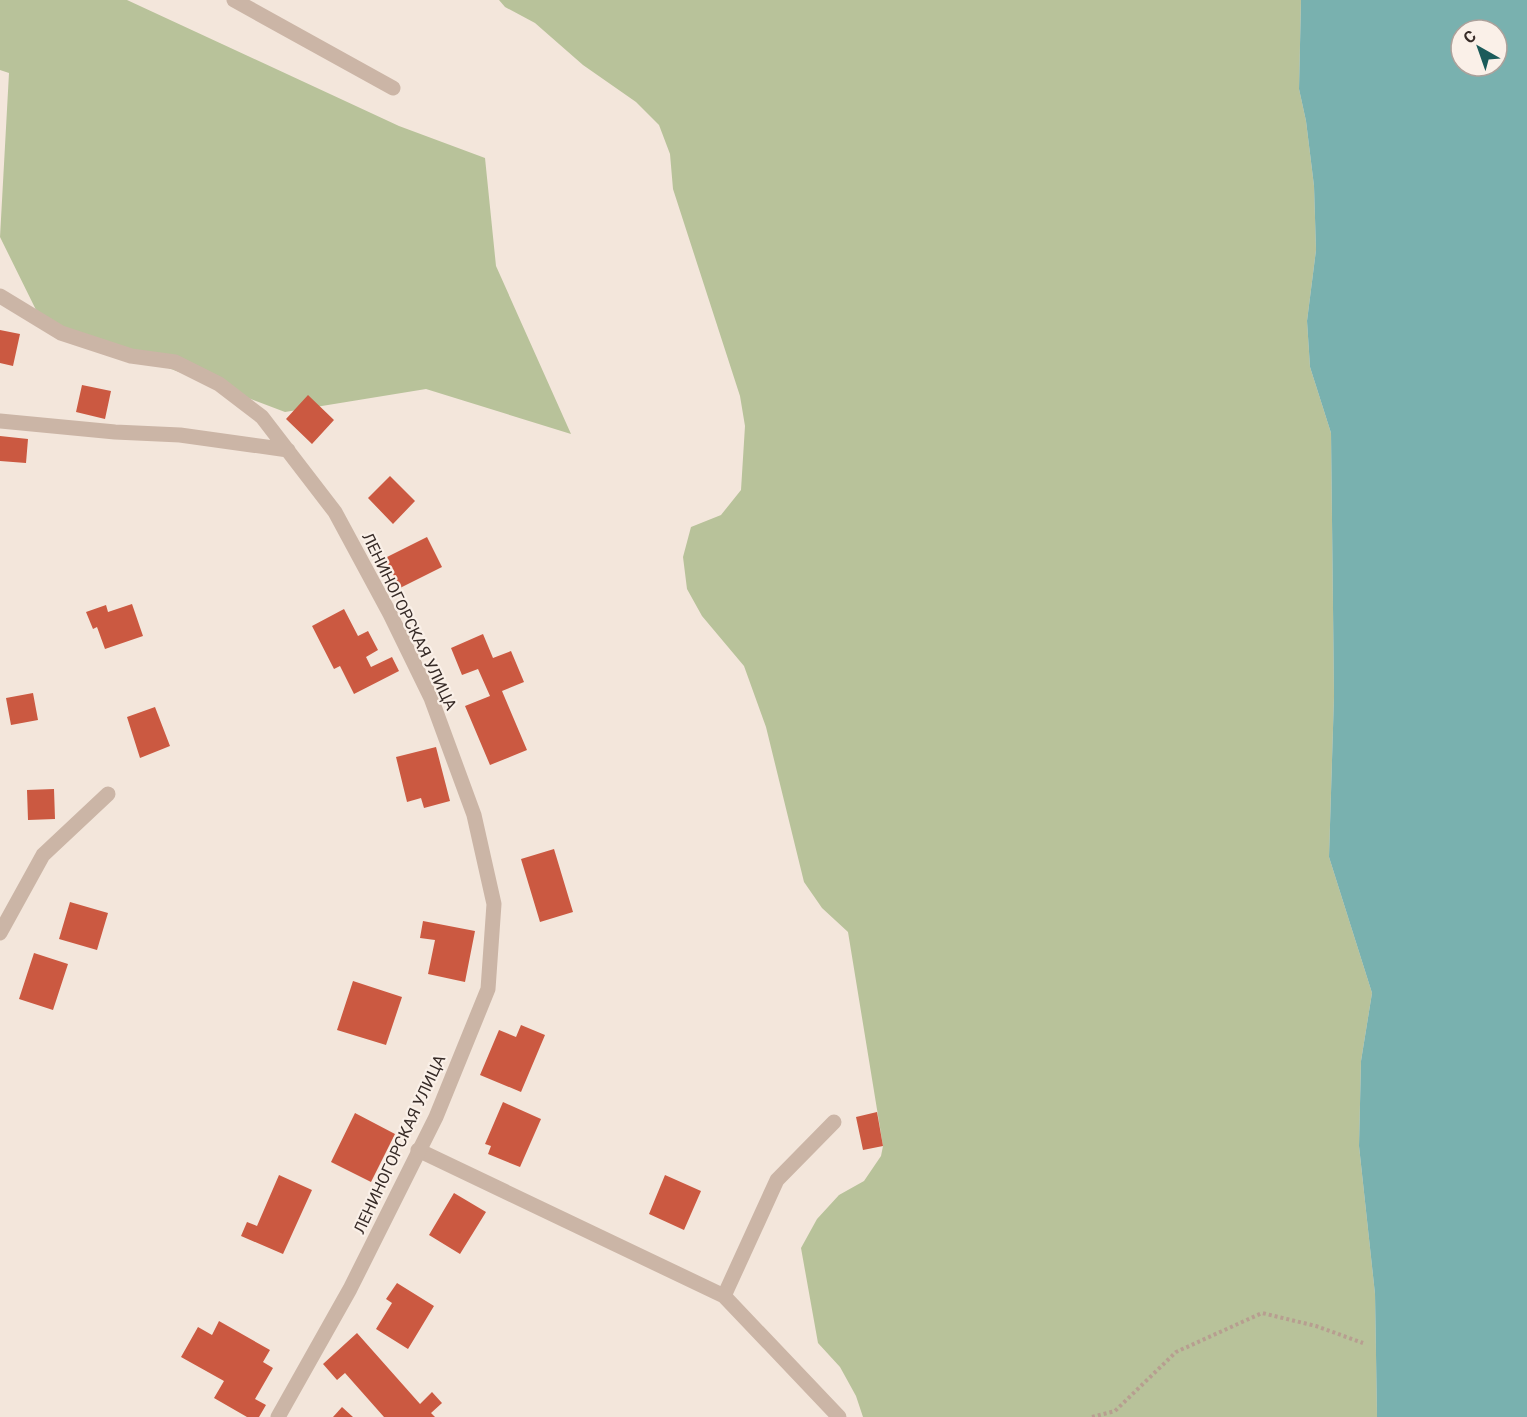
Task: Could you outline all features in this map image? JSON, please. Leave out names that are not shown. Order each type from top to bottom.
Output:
[{"type":"street","points":[[234,0],[393,88]]},
{"type":"street","name":"ЛЕНИНОГОРСКАЯ УЛИЦА","points":[[0,296],[61,333],[131,356],[175,362],[219,384],[262,417],[335,512],[390,614],[431,699],[474,815],[494,904],[488,989],[436,1117],[350,1289],[278,1417]]},
{"type":"street","points":[[0,422],[180,435],[288,450]]},
{"type":"street","points":[[0,933],[43,855],[108,794]]},
{"type":"street","points":[[724,1296],[777,1180],[834,1122]]},
{"type":"street","points":[[418,1150],[724,1296],[839,1417]]},
{"type":"path","points":[[1092,1417],[1114,1411],[1176,1352],[1262,1313],[1316,1326],[1363,1343]]},
{"type":"green space","points":[[0,0],[127,0],[399,126],[485,158],[496,266],[571,434],[426,389],[285,412],[41,320],[0,237],[9,73],[0,70]]},
{"type":"green space","points":[[499,0],[1301,0],[1299,89],[1306,121],[1314,186],[1316,250],[1307,321],[1310,367],[1331,433],[1334,696],[1329,857],[1372,993],[1361,1061],[1359,1146],[1375,1294],[1377,1417],[863,1417],[856,1396],[840,1367],[818,1343],[801,1248],[817,1219],[839,1195],[864,1181],[881,1156],[883,1146],[848,932],[822,908],[804,882],[766,727],[744,666],[702,616],[687,589],[683,557],[691,527],[721,515],[741,490],[745,426],[740,396],[673,189],[670,154],[659,125],[636,102],[583,65],[535,23],[505,7]]},
{"type":"water","points":[[1301,0],[1527,0],[1527,1417],[1377,1417],[1375,1294],[1359,1146],[1361,1061],[1372,993],[1329,857],[1334,696],[1331,433],[1310,367],[1307,321],[1316,250],[1314,186],[1306,121],[1299,89]]},
{"type":"building","points":[[0,330],[20,334],[13,366],[0,363]]},
{"type":"building","points":[[82,385],[111,391],[105,419],[76,412]]},
{"type":"building","points":[[308,395],[334,420],[312,444],[286,419]]},
{"type":"building","points":[[0,436],[28,439],[26,463],[0,461]]},
{"type":"building","points":[[390,476],[415,501],[393,524],[368,498]]},
{"type":"building","points":[[427,537],[442,567],[400,588],[385,558]]},
{"type":"building","points":[[132,604],[143,636],[105,649],[97,627],[93,629],[86,612],[106,605],[108,612]]},
{"type":"building","points":[[344,609],[358,636],[368,631],[378,650],[366,657],[371,667],[392,657],[399,671],[354,694],[340,666],[334,669],[312,626]]},
{"type":"building","points":[[483,634],[493,658],[511,651],[524,682],[502,691],[527,750],[490,765],[465,706],[490,696],[478,669],[462,675],[451,648]]},
{"type":"building","points":[[33,693],[38,720],[11,725],[6,698]]},
{"type":"building","points":[[155,707],[170,746],[140,758],[127,717]]},
{"type":"building","points":[[436,747],[450,801],[424,808],[421,798],[407,802],[396,757]]},
{"type":"building","points":[[54,789],[55,819],[28,820],[27,790]]},
{"type":"building","points":[[554,849],[573,912],[540,922],[521,859]]},
{"type":"building","points":[[70,902],[108,913],[97,950],[59,939]]},
{"type":"building","points":[[423,921],[475,931],[465,982],[428,974],[435,940],[420,938]]},
{"type":"building","points":[[34,953],[68,964],[53,1010],[19,999]]},
{"type":"building","points":[[353,981],[402,997],[386,1045],[337,1030]]},
{"type":"building","points":[[521,1025],[545,1035],[521,1092],[480,1075],[499,1030],[516,1037]]},
{"type":"building","points":[[503,1102],[541,1119],[520,1167],[488,1154],[491,1146],[485,1144]]},
{"type":"building","points":[[877,1112],[883,1146],[863,1150],[856,1117]]},
{"type":"building","points":[[355,1113],[395,1134],[371,1182],[331,1162]]},
{"type":"building","points":[[279,1175],[312,1190],[283,1254],[241,1236],[247,1222],[257,1226]]},
{"type":"building","points":[[665,1175],[701,1191],[684,1230],[649,1214]]},
{"type":"building","points":[[454,1193],[486,1212],[460,1254],[429,1235]]},
{"type":"building","points":[[397,1283],[434,1306],[408,1349],[376,1329],[392,1303],[386,1299]]},
{"type":"building","points":[[219,1321],[270,1350],[263,1362],[273,1368],[255,1399],[266,1405],[259,1417],[247,1417],[214,1398],[224,1381],[181,1357],[198,1327],[212,1335]]},
{"type":"building","points":[[357,1333],[420,1404],[432,1392],[442,1403],[431,1413],[435,1417],[384,1417],[345,1373],[337,1380],[323,1364]]},
{"type":"building","points":[[342,1407],[353,1417],[333,1417]]}]
